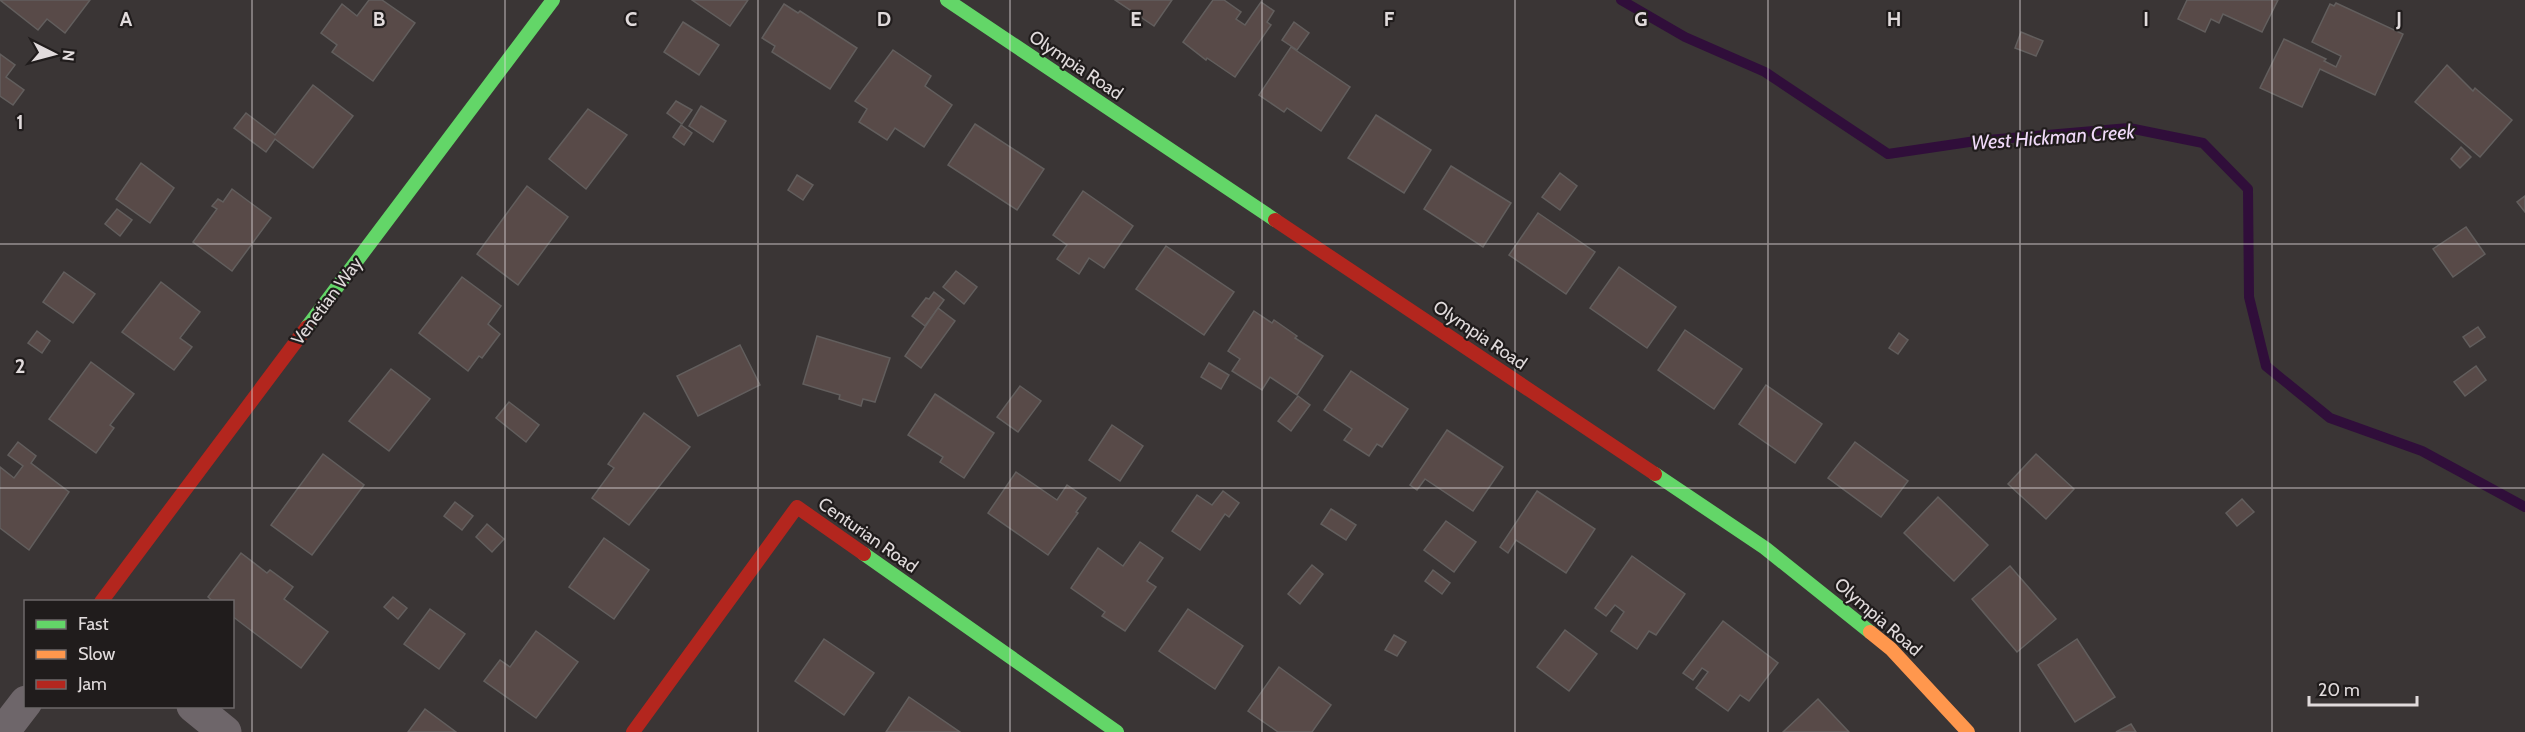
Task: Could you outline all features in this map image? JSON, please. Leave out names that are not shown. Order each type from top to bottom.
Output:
[{"type":"street","name":"Venetian Way","points":[[103,600],[553,0]]},
{"type":"street","name":"Olympia Road","points":[[947,0],[1765,548],[1891,649],[1968,732]]},
{"type":"street","name":"Centurian Road","points":[[633,732],[797,507],[1117,732]]},
{"type":"street","points":[[3,732],[24,705]]},
{"type":"street","points":[[195,708],[225,732]]},
{"type":"building","points":[[0,0],[90,0],[65,33],[47,19],[38,30]]},
{"type":"building","points":[[369,0],[382,0],[415,23],[373,81],[332,52],[337,45],[321,33],[342,4],[357,16]]},
{"type":"building","points":[[692,0],[748,0],[730,26]]},
{"type":"building","points":[[1115,0],[1172,0],[1154,26]]},
{"type":"building","points":[[1213,0],[1224,0],[1241,12],[1236,19],[1245,25],[1261,2],[1274,11],[1267,22],[1271,25],[1235,77],[1207,58],[1206,60],[1183,42]]},
{"type":"building","points":[[2187,0],[2278,0],[2262,32],[2223,14],[2219,23],[2211,19],[2205,32],[2178,19]]},
{"type":"building","points":[[2336,3],[2403,34],[2375,95],[2320,69],[2302,107],[2260,88],[2284,39],[2326,59],[2324,61],[2336,67],[2341,56],[2312,42],[2330,4],[2334,6]]},
{"type":"building","points":[[784,4],[798,13],[800,11],[857,48],[830,89],[772,52],[775,46],[762,38]]},
{"type":"building","points":[[683,22],[719,45],[699,75],[664,52]]},
{"type":"building","points":[[1294,22],[1309,33],[1297,50],[1282,40]]},
{"type":"building","points":[[2021,32],[2043,41],[2036,56],[2015,48]]},
{"type":"building","points":[[1291,47],[1350,87],[1321,131],[1287,108],[1284,112],[1259,95]]},
{"type":"building","points":[[893,50],[931,76],[925,86],[952,105],[924,147],[895,128],[887,140],[859,122],[867,109],[855,101]]},
{"type":"building","points":[[0,54],[15,65],[6,77],[24,90],[13,105],[0,96]]},
{"type":"building","points":[[2447,65],[2473,91],[2475,88],[2512,120],[2480,157],[2415,102]]},
{"type":"building","points":[[313,85],[353,116],[313,168],[275,139],[266,152],[234,128],[246,113],[275,135]]},
{"type":"building","points":[[676,101],[692,110],[682,124],[667,113]]},
{"type":"building","points":[[701,106],[726,121],[713,142],[689,126]]},
{"type":"building","points":[[588,109],[627,135],[586,189],[549,159]]},
{"type":"building","points":[[1376,115],[1431,150],[1404,193],[1348,158]]},
{"type":"building","points":[[975,124],[1044,169],[1017,210],[948,165]]},
{"type":"building","points":[[681,125],[692,133],[684,145],[673,137]]},
{"type":"building","points":[[2461,147],[2471,157],[2460,168],[2451,159]]},
{"type":"building","points":[[141,163],[174,188],[150,223],[116,199]]},
{"type":"building","points":[[1451,166],[1511,203],[1483,247],[1424,209]]},
{"type":"building","points":[[1560,173],[1577,186],[1560,210],[1542,197]]},
{"type":"building","points":[[797,175],[813,185],[803,200],[788,190]]},
{"type":"building","points":[[527,186],[568,217],[518,285],[477,254]]},
{"type":"building","points":[[232,189],[271,218],[232,271],[193,242],[217,209],[212,206],[218,199],[223,202]]},
{"type":"building","points":[[1083,191],[1133,226],[1104,268],[1089,258],[1079,274],[1057,259],[1067,245],[1053,235]]},
{"type":"building","points":[[2525,196],[2525,212],[2517,202]]},
{"type":"building","points":[[117,209],[132,220],[120,236],[105,224]]},
{"type":"building","points":[[1538,213],[1595,252],[1566,294],[1509,255]]},
{"type":"building","points":[[2466,227],[2485,254],[2453,277],[2433,249]]},
{"type":"building","points":[[1166,246],[1234,292],[1204,335],[1136,289]]},
{"type":"building","points":[[1619,267],[1676,307],[1647,348],[1590,308]]},
{"type":"building","points":[[956,271],[977,287],[964,304],[943,287]]},
{"type":"building","points":[[64,272],[95,294],[73,323],[43,302]]},
{"type":"building","points":[[462,277],[501,306],[488,324],[500,334],[482,358],[479,356],[468,371],[419,333]]},
{"type":"building","points":[[161,282],[200,312],[180,338],[192,347],[174,370],[122,332]]},
{"type":"building","points":[[934,292],[944,300],[925,326],[912,316],[926,298],[929,299]]},
{"type":"building","points":[[938,308],[955,321],[921,368],[905,356]]},
{"type":"building","points":[[1254,311],[1272,323],[1274,320],[1297,336],[1295,338],[1323,356],[1297,395],[1270,377],[1262,390],[1232,371],[1240,359],[1228,351]]},
{"type":"building","points":[[2478,327],[2485,337],[2470,347],[2463,337]]},
{"type":"building","points":[[1685,330],[1742,369],[1714,409],[1658,370]]},
{"type":"building","points":[[37,331],[50,341],[42,353],[28,343]]},
{"type":"building","points":[[1899,333],[1908,340],[1898,354],[1889,348]]},
{"type":"building","points":[[817,336],[890,358],[875,402],[863,399],[861,406],[839,399],[840,395],[803,384]]},
{"type":"building","points":[[740,345],[760,385],[698,416],[677,376]]},
{"type":"building","points":[[91,362],[134,394],[110,425],[114,428],[96,453],[49,419]]},
{"type":"building","points":[[1209,363],[1229,375],[1221,389],[1201,377]]},
{"type":"building","points":[[2476,366],[2486,380],[2465,396],[2454,382]]},
{"type":"building","points":[[391,369],[430,399],[389,451],[349,421]]},
{"type":"building","points":[[1351,371],[1408,409],[1382,447],[1377,444],[1369,456],[1344,440],[1352,429],[1324,410]]},
{"type":"building","points":[[1766,385],[1822,424],[1795,463],[1739,424]]},
{"type":"building","points":[[1020,386],[1041,401],[1018,432],[997,417]]},
{"type":"building","points":[[935,394],[994,433],[964,478],[940,462],[943,457],[908,435]]},
{"type":"building","points":[[1298,396],[1310,405],[1291,431],[1278,421]]},
{"type":"building","points":[[509,402],[539,425],[526,442],[496,418]]},
{"type":"building","points":[[644,413],[690,447],[629,525],[592,498],[614,468],[608,464]]},
{"type":"building","points":[[1112,425],[1143,446],[1120,481],[1089,460]]},
{"type":"building","points":[[1447,430],[1503,467],[1473,511],[1425,479],[1417,490],[1410,485]]},
{"type":"building","points":[[18,442],[36,456],[31,463],[69,492],[29,550],[0,528],[0,467],[14,478],[23,466],[8,455]]},
{"type":"building","points":[[1855,442],[1908,481],[1881,517],[1828,478]]},
{"type":"building","points":[[323,454],[364,485],[312,555],[271,525]]},
{"type":"building","points":[[2036,454],[2074,489],[2046,519],[2008,484]]},
{"type":"building","points":[[1016,472],[1057,500],[1067,485],[1086,498],[1048,555],[988,513]]},
{"type":"building","points":[[1223,491],[1239,503],[1229,517],[1225,514],[1200,550],[1172,531],[1197,495],[1212,505]]},
{"type":"building","points":[[1537,491],[1595,529],[1566,573],[1516,540],[1508,553],[1500,547]]},
{"type":"building","points":[[1938,497],[1988,545],[1954,581],[1904,533]]},
{"type":"building","points":[[2242,499],[2254,512],[2237,526],[2226,513]]},
{"type":"building","points":[[455,502],[473,516],[462,530],[444,516]]},
{"type":"building","points":[[1331,509],[1356,525],[1346,540],[1321,524]]},
{"type":"building","points":[[1446,521],[1476,542],[1454,572],[1424,550]]},
{"type":"building","points":[[487,524],[504,539],[492,552],[476,537]]},
{"type":"building","points":[[604,538],[649,570],[614,619],[569,587]]},
{"type":"building","points":[[1140,542],[1163,558],[1147,581],[1156,587],[1125,631],[1102,616],[1105,612],[1071,588],[1098,548],[1123,566]]},
{"type":"building","points":[[241,553],[267,573],[270,570],[293,587],[284,599],[328,632],[301,668],[234,618],[234,600],[212,600],[208,597]]},
{"type":"building","points":[[1632,556],[1685,594],[1656,635],[1649,631],[1637,649],[1611,631],[1624,612],[1615,605],[1606,616],[1595,608]]},
{"type":"building","points":[[1312,565],[1323,574],[1300,604],[1288,594]]},
{"type":"building","points":[[2010,566],[2056,619],[2017,652],[1972,599]]},
{"type":"building","points":[[1433,570],[1450,583],[1442,594],[1425,581]]},
{"type":"building","points":[[393,597],[407,608],[398,619],[384,607]]},
{"type":"building","points":[[430,609],[465,634],[439,669],[404,644]]},
{"type":"building","points":[[1188,609],[1243,646],[1215,689],[1159,651]]},
{"type":"building","points":[[1723,621],[1778,663],[1749,701],[1740,695],[1728,711],[1696,688],[1708,672],[1702,668],[1693,680],[1683,673]]},
{"type":"building","points":[[1565,630],[1597,654],[1569,691],[1537,667]]},
{"type":"building","points":[[536,631],[578,662],[536,718],[484,681],[500,660],[510,667]]},
{"type":"building","points":[[1394,635],[1406,642],[1397,656],[1385,650]]},
{"type":"building","points":[[824,639],[874,673],[844,715],[795,681]]},
{"type":"building","points":[[2077,639],[2115,697],[2075,722],[2038,665]]},
{"type":"building","points":[[1279,667],[1331,705],[1312,732],[1278,732],[1248,711]]},
{"type":"building","points":[[909,697],[960,732],[886,732]]},
{"type":"building","points":[[1818,699],[1849,732],[1783,732]]},
{"type":"building","points":[[425,709],[456,732],[408,732]]},
{"type":"building","points":[[2131,724],[2136,732],[2116,732]]},
{"type":"waterway","name":"West Hickman Creek","points":[[1621,0],[1685,37],[1765,72],[1888,154],[1976,141],[2129,128],[2203,143],[2248,189],[2249,297],[2266,366],[2330,418],[2422,451],[2525,507]]},
{"type":"traffic: fast","points":[[307,327],[553,0]]},
{"type":"traffic: fast","points":[[947,0],[1275,220]]},
{"type":"traffic: fast","points":[[1655,474],[1765,548],[1870,632]]},
{"type":"traffic: fast","points":[[864,554],[1117,732]]},
{"type":"traffic: slow","points":[[1870,632],[1891,649],[1968,732]]},
{"type":"traffic: jam","points":[[1275,220],[1655,474]]},
{"type":"traffic: jam","points":[[102,600],[307,327]]},
{"type":"traffic: jam","points":[[633,732],[797,507],[864,554]]}]
